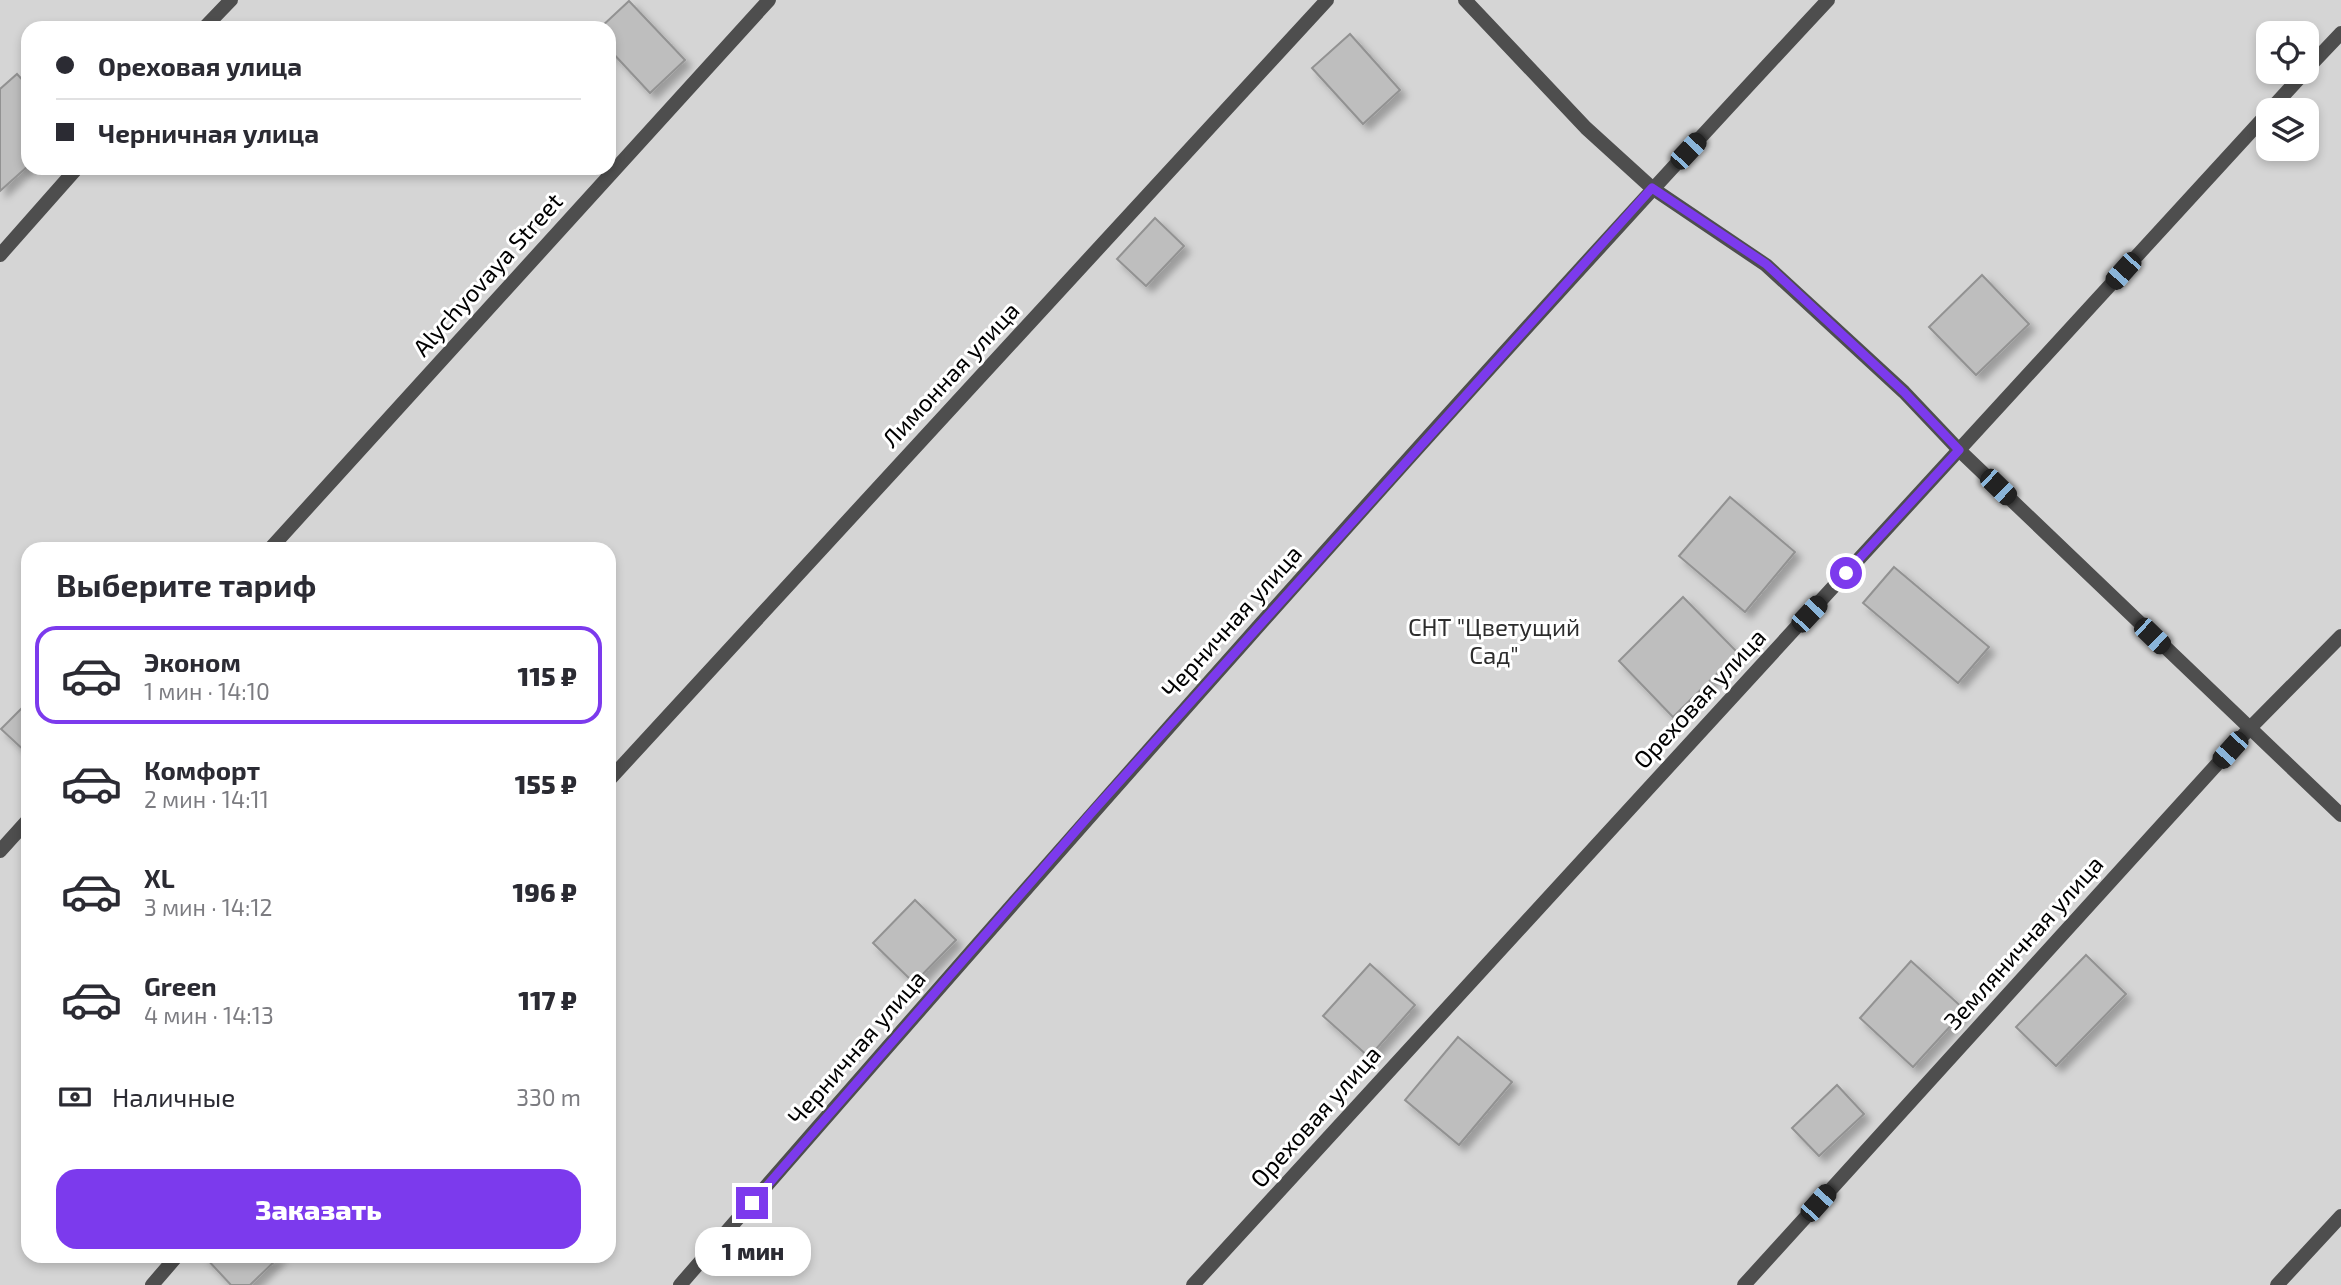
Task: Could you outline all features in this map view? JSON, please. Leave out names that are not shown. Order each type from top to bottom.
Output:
[{"type":"street","points":[[210,21],[230,0]]},
{"type":"street","name":"Alychyovaya Street","points":[[616,168],[769,0]]},
{"type":"street","name":"Лимонная улица","points":[[616,772],[1327,0]]},
{"type":"street","points":[[1465,0],[1586,128],[1652,188],[1766,264],[1904,392],[1959,450],[2341,815]]},
{"type":"street","name":"Черничная улица","points":[[680,1285],[1093,811],[1652,188],[1828,0]]},
{"type":"street","name":"Ореховая улица","points":[[2319,57],[2341,33]]},
{"type":"street","name":"Ореховая улица","points":[[2281,98],[2294,84]]},
{"type":"street","name":"Ореховая улица","points":[[1193,1285],[2256,125]]},
{"type":"street","points":[[0,256],[71,175]]},
{"type":"street","name":"Alychyovaya Street","points":[[275,542],[610,175]]},
{"type":"street","name":"Земляничная улица","points":[[1744,1285],[2249,729],[2341,636]]},
{"type":"street","points":[[0,851],[21,828]]},
{"type":"street","points":[[2277,1285],[2341,1216]]},
{"type":"street","points":[[152,1285],[171,1263]]},
{"type":"green space","name":"СНТ \"Цветущий Сад\"","points":[[0,0],[2341,0],[2341,1285],[0,1285]]},
{"type":"building","points":[[629,1],[685,60],[650,93],[616,57],[616,21],[608,21]]},
{"type":"building","points":[[1350,34],[1400,90],[1363,124],[1312,68]]},
{"type":"building","points":[[17,74],[21,78],[21,172],[0,191],[0,89]]},
{"type":"building","points":[[1155,218],[1184,246],[1146,286],[1117,259]]},
{"type":"building","points":[[1982,275],[2029,324],[1976,375],[1929,327]]},
{"type":"building","points":[[1730,497],[1795,552],[1745,612],[1679,556]]},
{"type":"building","points":[[1894,567],[1989,647],[1958,683],[1863,603]]},
{"type":"building","points":[[1683,597],[1738,653],[1673,717],[1619,661]]},
{"type":"building","points":[[21,709],[21,748],[1,729]]},
{"type":"building","points":[[915,900],[956,940],[914,983],[873,943]]},
{"type":"building","points":[[2086,955],[2126,994],[2056,1066],[2016,1027]]},
{"type":"building","points":[[1911,961],[1965,1010],[1913,1067],[1860,1018]]},
{"type":"building","points":[[1370,964],[1415,1005],[1369,1057],[1323,1016]]},
{"type":"building","points":[[1458,1037],[1512,1082],[1459,1145],[1405,1100]]},
{"type":"building","points":[[1837,1085],[1864,1114],[1819,1156],[1792,1128]]},
{"type":"building","points":[[211,1263],[273,1263],[250,1285],[231,1285]]},
{"type":"route","points":[[752,1203],[1093,811],[1652,188],[1766,264],[1904,392],[1959,450],[1846,573]]}]
